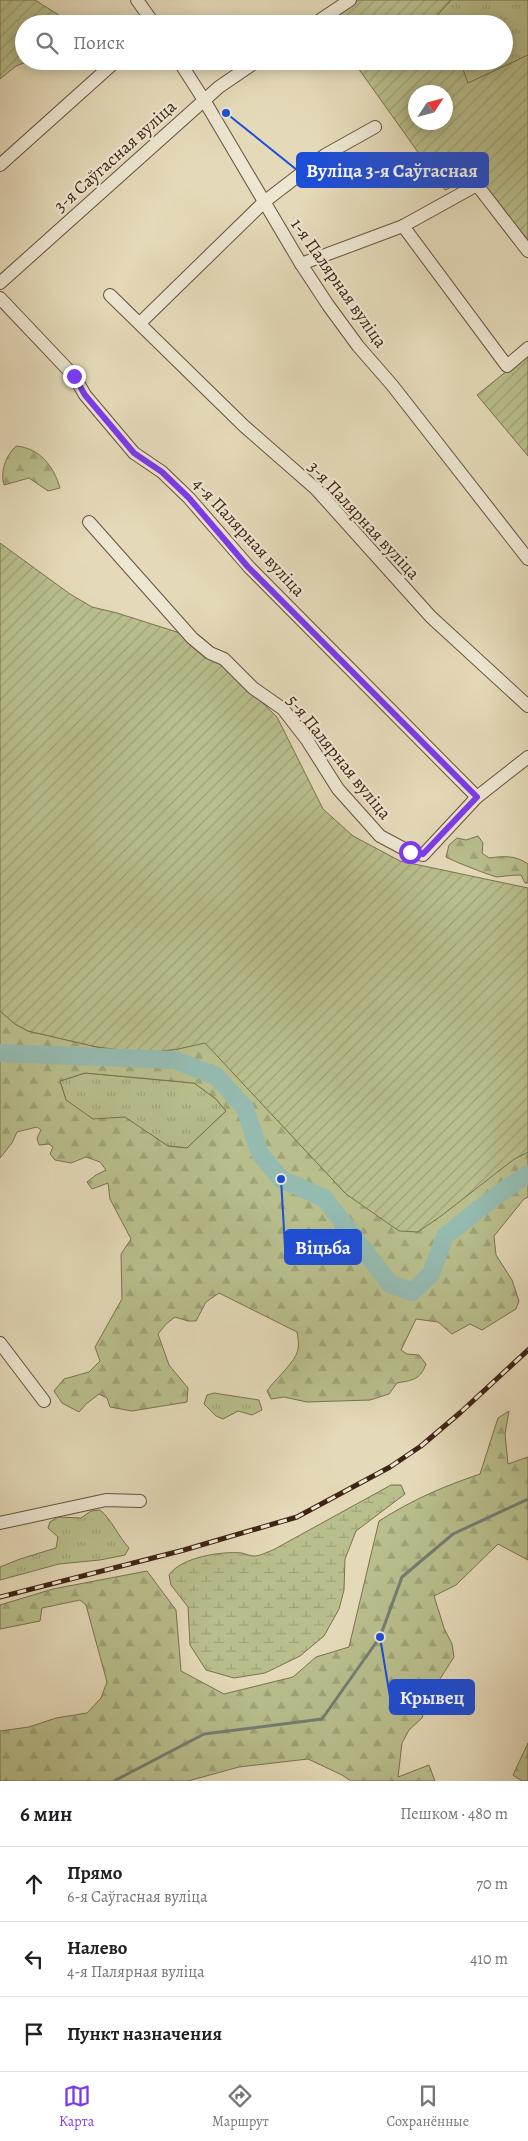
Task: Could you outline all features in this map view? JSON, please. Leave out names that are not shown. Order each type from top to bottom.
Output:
[{"type":"street","points":[[137,0],[148,15]]},
{"type":"street","points":[[328,15],[350,0]]},
{"type":"street","points":[[0,165],[106,70]]},
{"type":"street","name":"1-я Палярная вуліца","points":[[184,70],[204,100],[301,264],[358,346],[405,401],[528,559]]},
{"type":"street","name":"3-я Саўгасная вуліца","points":[[0,283],[204,100],[244,70]]},
{"type":"street","points":[[140,323],[264,202],[325,155],[375,127]]},
{"type":"street","points":[[301,264],[403,226],[477,185],[528,251]]},
{"type":"street","points":[[403,226],[507,366],[528,348]]},
{"type":"street","name":"3-я Палярная вуліца","points":[[110,295],[244,426],[316,489],[431,617],[528,706]]},
{"type":"street","name":"4-я Палярная вуліца","points":[[0,298],[74,376],[85,395],[134,453],[162,472],[189,498],[248,567],[477,797]]},
{"type":"street","name":"5-я Палярная вуліца","points":[[89,522],[192,638],[210,653],[224,658],[253,688],[283,709],[307,740],[338,789],[380,836],[410,852],[423,854],[477,797]]},
{"type":"street","points":[[477,797],[528,757]]},
{"type":"street","points":[[0,1344],[44,1401]]},
{"type":"street","points":[[0,1523],[106,1500],[140,1501]]},
{"type":"green space","points":[[0,0],[35,0],[59,15],[15,15],[15,67],[0,79]]},
{"type":"green space","points":[[359,0],[451,0],[437,15],[336,15]]},
{"type":"green space","points":[[451,0],[528,0],[528,55],[513,62],[513,15],[437,15]]},
{"type":"green space","points":[[528,55],[528,247],[473,178],[445,190],[359,70],[463,70],[468,83],[496,70],[513,70],[513,62]]},
{"type":"green space","points":[[463,70],[497,70],[468,84]]},
{"type":"green space","points":[[528,354],[528,456],[477,395]]},
{"type":"green space","points":[[16,446],[32,450],[45,460],[54,473],[60,488],[48,491],[29,478],[4,485],[3,474],[5,464],[9,454]]},
{"type":"green space","points":[[0,543],[70,594],[92,607],[180,633],[227,668],[277,717],[323,809],[353,836],[400,861],[528,888],[528,1152],[513,1160],[418,1232],[399,1231],[346,1194],[205,1043],[146,1053],[97,1047],[28,1031],[15,1024],[0,1011]]},
{"type":"green space","points":[[478,836],[483,843],[482,853],[489,858],[509,857],[519,859],[528,864],[528,883],[525,883],[521,875],[497,877],[446,857],[449,845],[457,838],[466,840]]},
{"type":"green space","points":[[0,1011],[15,1024],[28,1031],[97,1047],[146,1053],[178,1049],[205,1042],[346,1194],[528,1081],[528,1197],[524,1199],[494,1236],[496,1255],[512,1280],[519,1301],[516,1309],[482,1330],[470,1324],[452,1334],[438,1322],[416,1319],[401,1350],[407,1354],[419,1355],[426,1364],[418,1376],[412,1380],[397,1383],[389,1394],[370,1400],[307,1402],[284,1397],[271,1399],[267,1391],[296,1354],[298,1349],[297,1332],[219,1293],[206,1302],[196,1321],[175,1317],[158,1334],[169,1365],[188,1388],[187,1402],[132,1411],[110,1407],[107,1398],[99,1394],[79,1412],[62,1403],[54,1391],[64,1379],[89,1372],[100,1361],[95,1347],[122,1299],[121,1254],[131,1239],[110,1199],[108,1183],[92,1189],[87,1182],[106,1170],[100,1162],[86,1157],[71,1163],[55,1160],[50,1154],[53,1147],[49,1144],[39,1145],[37,1138],[41,1130],[37,1127],[17,1132],[12,1143],[0,1158]],"holes":[[[85,1073],[194,1083],[216,1099],[226,1111],[187,1148],[168,1146],[125,1117],[93,1119],[66,1100],[60,1081]]]},
{"type":"green space","points":[[85,1073],[194,1083],[216,1099],[226,1111],[187,1148],[168,1146],[125,1118],[93,1120],[66,1100],[60,1081]]},
{"type":"green space","points":[[214,1393],[259,1400],[262,1410],[252,1415],[238,1411],[223,1419],[216,1416],[204,1404],[207,1395]]},
{"type":"green space","points":[[509,1411],[505,1434],[508,1464],[528,1457],[528,1560],[498,1544],[456,1585],[434,1596],[444,1628],[452,1644],[454,1657],[431,1693],[422,1718],[409,1730],[402,1743],[398,1777],[429,1765],[435,1781],[351,1781],[308,1759],[239,1767],[188,1781],[0,1781],[0,1731],[29,1727],[56,1718],[87,1713],[101,1698],[107,1682],[86,1605],[80,1600],[42,1608],[40,1621],[0,1629],[0,1605],[53,1589],[147,1571],[176,1610],[181,1671],[224,1694],[293,1677],[316,1657],[349,1647],[379,1521],[428,1494],[480,1474],[498,1418]]},
{"type":"green space","points":[[391,1485],[401,1485],[405,1494],[356,1531],[345,1559],[344,1590],[339,1609],[324,1636],[300,1656],[265,1673],[234,1678],[206,1670],[190,1645],[188,1607],[171,1585],[169,1575],[175,1569],[202,1556],[213,1554],[242,1553],[254,1556],[264,1554]]},
{"type":"green space","points":[[100,1510],[108,1518],[129,1548],[125,1555],[100,1560],[59,1564],[0,1580],[0,1567],[56,1548],[58,1537],[48,1528],[50,1522],[58,1517],[81,1518],[91,1511]]},
{"type":"green space","points":[[528,1743],[528,1781],[522,1781],[513,1775]]},
{"type":"waterway","points":[[0,1053],[175,1060],[216,1076],[245,1108],[260,1154],[281,1179],[324,1198],[390,1284],[412,1292],[431,1274],[445,1236],[497,1195],[528,1174]]},
{"type":"waterway","points":[[114,1781],[204,1734],[322,1719],[380,1637],[402,1577],[453,1534],[528,1499]]},
{"type":"railway","points":[[0,1597],[184,1550],[297,1517],[390,1467],[421,1446],[528,1350]]},
{"type":"place","name":"Вуліца 3-я Саўгасная","points":[[226,113]]},
{"type":"place","name":"Віцьба","points":[[281,1179]]},
{"type":"place","name":"Крывец","points":[[380,1637]]},
{"type":"route","points":[[74,376],[85,395],[134,453],[162,472],[189,498],[248,567],[477,797],[423,854],[418,855],[410,852]]}]
